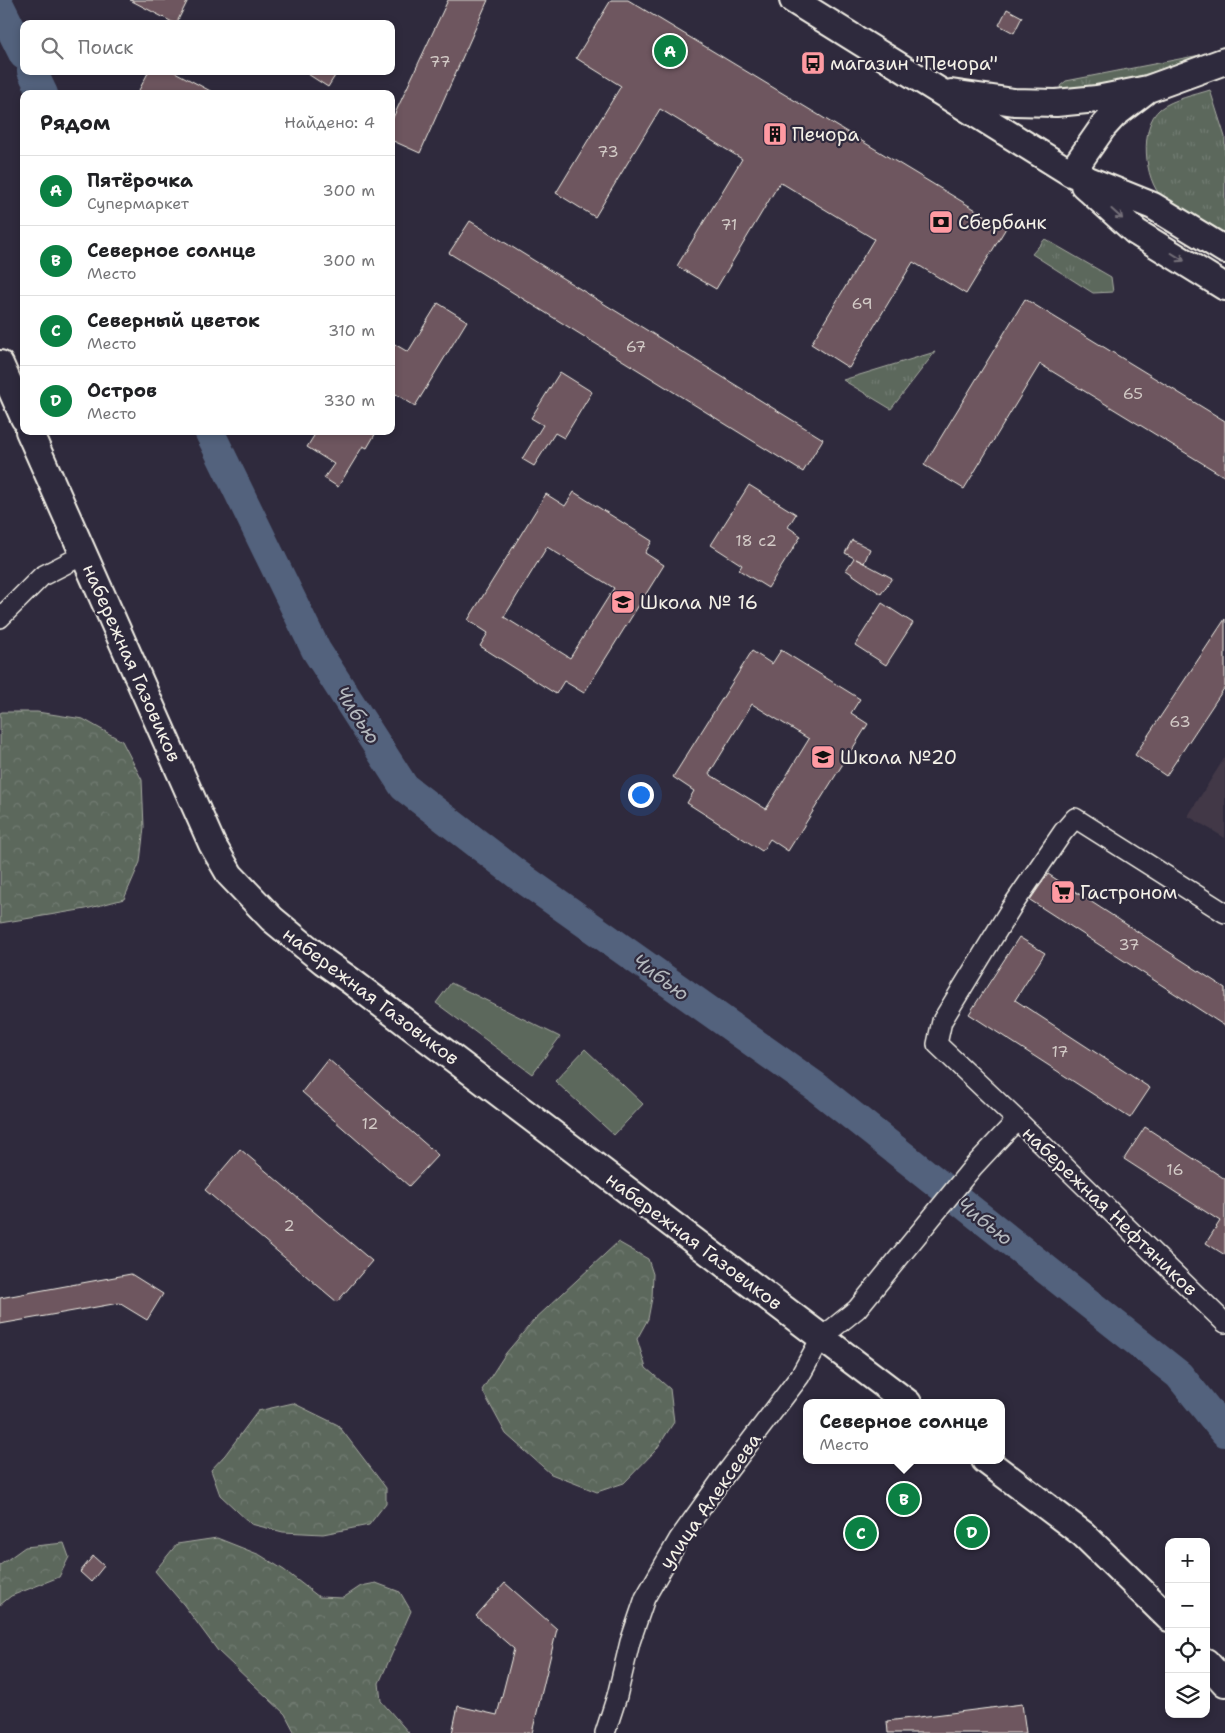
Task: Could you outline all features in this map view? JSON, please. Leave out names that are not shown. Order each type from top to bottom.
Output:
[{"type":"main road","points":[[793,0],[1071,172],[1153,206],[1225,250]]},
{"type":"main road","points":[[940,91],[1014,102],[1056,103],[1097,99],[1148,89],[1225,61]]},
{"type":"main road","points":[[1071,172],[1103,127],[1114,115],[1148,89]]},
{"type":"main road","points":[[1071,172],[1136,232],[1225,287]]},
{"type":"main road","points":[[0,364],[20,409]]},
{"type":"main road","name":"набережная Газовиков","points":[[31,435],[212,844],[230,875],[272,919],[323,961],[358,985],[903,1399]]},
{"type":"main road","points":[[990,1464],[1083,1534],[1165,1614]]},
{"type":"main road","points":[[1210,1666],[1225,1683]]},
{"type":"street","points":[[0,618],[42,576],[83,554]]},
{"type":"street","name":"набережная Нефтяников","points":[[1225,913],[1076,818],[1063,832],[1011,908],[942,1021],[937,1044],[1225,1323]]},
{"type":"street","name":"набережная Нефтяников","points":[[822,1338],[857,1309],[973,1167],[1017,1120]]},
{"type":"street","name":"улица Алексеева","points":[[605,1733],[617,1696],[630,1642],[645,1598],[679,1539],[800,1376],[822,1338]]},
{"type":"shaded area","points":[[1225,757],[1225,838],[1188,816]]},
{"type":"green space","points":[[1200,55],[1194,61],[1098,87],[1062,91],[1060,86],[1066,81]]},
{"type":"green space","points":[[1210,90],[1225,137],[1225,234],[1162,197],[1151,178],[1146,153],[1149,128],[1153,117],[1160,109],[1178,100]]},
{"type":"green space","points":[[1045,239],[1111,277],[1113,292],[1093,293],[1032,254]]},
{"type":"green space","points":[[935,352],[891,409],[843,380]]},
{"type":"green space","points":[[37,712],[83,719],[122,741],[142,780],[144,827],[140,862],[124,899],[86,909],[0,923],[0,713]]},
{"type":"green space","points":[[451,983],[560,1037],[532,1074],[436,1003]]},
{"type":"green space","points":[[585,1049],[643,1104],[614,1135],[555,1081]]},
{"type":"green space","points":[[618,1242],[648,1259],[653,1274],[652,1298],[648,1319],[637,1339],[646,1368],[670,1389],[674,1422],[656,1450],[624,1483],[597,1492],[551,1474],[506,1434],[482,1390],[506,1353],[534,1320]]},
{"type":"green space","points":[[293,1403],[338,1425],[386,1488],[386,1503],[369,1525],[323,1534],[283,1532],[251,1524],[220,1495],[211,1470],[225,1455],[258,1411]]},
{"type":"green space","points":[[217,1538],[260,1555],[284,1570],[319,1597],[343,1598],[361,1586],[376,1583],[400,1592],[411,1611],[379,1683],[381,1701],[409,1733],[295,1733],[285,1714],[218,1651],[184,1605],[155,1571],[177,1544]]},
{"type":"green space","points":[[64,1543],[69,1557],[59,1577],[11,1596],[0,1605],[0,1565],[25,1547]]},
{"type":"building","points":[[130,0],[188,0],[178,20],[168,20]]},
{"type":"building","points":[[448,0],[488,0],[420,153],[395,142],[395,113]]},
{"type":"building","name":"Печора","points":[[611,0],[628,0],[1006,228],[966,294],[913,262],[849,368],[811,344],[874,239],[780,182],[716,289],[677,266],[742,159],[660,109],[595,217],[556,193],[621,86],[576,58]]},
{"type":"building","points":[[1007,9],[1022,17],[1014,33],[999,25]]},
{"type":"building","points":[[147,75],[180,75],[209,90],[139,90]]},
{"type":"building","points":[[309,75],[336,75],[328,87]]},
{"type":"building","points":[[470,221],[823,439],[803,472],[449,253]]},
{"type":"building","points":[[1025,299],[1225,421],[1225,477],[1040,364],[964,489],[924,465]]},
{"type":"building","points":[[438,303],[467,321],[415,406],[395,394],[395,344],[408,352]]},
{"type":"building","points":[[560,372],[592,392],[564,438],[555,433],[534,466],[522,459],[543,425],[531,418]]},
{"type":"building","points":[[314,435],[375,435],[367,448],[363,446],[338,487],[324,478],[334,464],[307,447]]},
{"type":"building","points":[[749,485],[796,514],[788,527],[801,536],[768,588],[739,570],[742,565],[711,545]]},
{"type":"building","name":"Школа № 16","points":[[574,492],[652,541],[645,553],[664,565],[584,693],[564,681],[556,694],[480,646],[488,633],[468,620],[546,494],[565,506]],"holes":[[[547,547],[614,588],[570,658],[504,617]]]},
{"type":"building","points":[[852,540],[870,549],[864,563],[856,559],[892,578],[881,594],[846,570],[854,558],[845,553]]},
{"type":"building","points":[[882,603],[913,623],[886,665],[855,645]]},
{"type":"building","points":[[1225,619],[1225,687],[1166,776],[1135,755]]},
{"type":"building","name":"Школа №20","points":[[781,650],[860,699],[851,713],[868,724],[788,851],[770,839],[762,851],[687,803],[694,791],[673,777],[752,651],[772,664]],"holes":[[[752,704],[809,739],[766,809],[709,774]]]},
{"type":"building","points":[[1048,874],[1225,988],[1225,1026],[1030,900]]},
{"type":"building","points":[[1019,937],[1045,953],[1015,1000],[1150,1088],[1130,1118],[969,1014]]},
{"type":"building","points":[[328,1059],[438,1155],[409,1186],[302,1092]]},
{"type":"building","points":[[1145,1127],[1225,1179],[1225,1255],[1206,1243],[1220,1221],[1124,1159]]},
{"type":"building","points":[[240,1149],[372,1261],[337,1302],[205,1190]]},
{"type":"building","points":[[131,1274],[163,1294],[147,1320],[119,1303],[0,1324],[0,1298]]},
{"type":"building","points":[[93,1556],[104,1566],[91,1582],[80,1572]]},
{"type":"building","points":[[505,1583],[557,1629],[532,1733],[452,1733],[458,1706],[497,1715],[514,1649],[476,1616]]},
{"type":"building","points":[[1022,1704],[1026,1733],[888,1733],[887,1721]]},
{"type":"waterway","name":"Чибью","points":[[0,7],[20,47]]},
{"type":"waterway","name":"Чибью","points":[[34,75],[41,90]]},
{"type":"waterway","name":"Чибью","points":[[211,435],[316,650],[404,787],[518,875],[815,1086],[1179,1375],[1225,1432]]},
{"type":"place","name":"Пятёрочка","points":[[670,51]]},
{"type":"place","name":"магазин \"Печора\"","points":[[813,63]]},
{"type":"place","name":"Печора","points":[[775,134]]},
{"type":"place","name":"Сбербанк","points":[[941,222]]},
{"type":"place","name":"Школа № 16","points":[[623,602]]},
{"type":"place","name":"Школа №20","points":[[823,757]]},
{"type":"place","name":"Гастроном","points":[[1063,892]]},
{"type":"place","name":"Северное солнце","points":[[904,1499]]},
{"type":"place","name":"Остров","points":[[972,1532]]},
{"type":"place","name":"Северный цветок","points":[[861,1533]]}]
